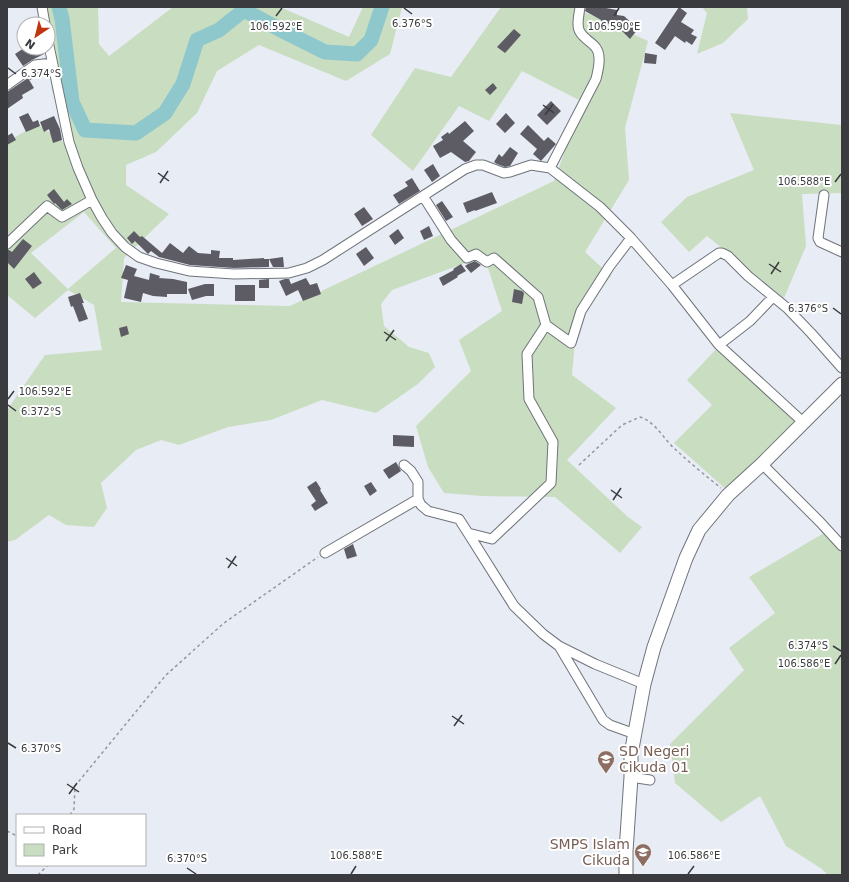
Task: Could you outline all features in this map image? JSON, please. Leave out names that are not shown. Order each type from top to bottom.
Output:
[{"type":"street","points":[[550,168],[596,80],[599,70],[599,54],[596,48],[580,32],[578,23],[580,7]]},
{"type":"street","points":[[51,56],[69,142],[78,168],[92,200],[112,232],[125,247],[139,257],[189,271],[234,274],[289,273],[307,268],[323,260],[464,169],[476,165],[483,165],[504,173],[531,165],[550,168],[600,207],[631,238],[672,285],[719,345],[803,422]]},
{"type":"street","points":[[7,85],[36,65],[52,63]]},
{"type":"street","points":[[824,195],[818,238],[820,242],[842,252]]},
{"type":"street","points":[[423,196],[451,240],[467,258],[476,254],[486,262],[494,258],[538,297],[546,326],[571,344],[581,311],[609,267],[631,238]]},
{"type":"street","points":[[7,244],[47,206],[62,217],[92,200]]},
{"type":"street","points":[[672,285],[719,253],[722,253],[728,256],[748,276],[787,308],[842,368]]},
{"type":"street","points":[[719,345],[750,321],[773,297]]},
{"type":"street","points":[[468,533],[492,539],[551,484],[553,442],[529,399],[527,354],[546,326]]},
{"type":"street","points":[[626,875],[631,754],[644,684],[654,647],[686,558],[699,530],[728,495],[762,464],[842,384]]},
{"type":"street","points":[[762,464],[842,546]]},
{"type":"street","points":[[404,465],[418,482],[418,499],[421,505],[428,511],[459,519],[514,606],[543,634],[559,646],[596,664],[644,684]]},
{"type":"street","points":[[325,553],[418,499]]},
{"type":"street","points":[[559,646],[603,720],[610,725],[635,734]]},
{"type":"street","points":[[631,777],[650,780]]},
{"type":"path","points":[[578,465],[622,425],[640,417],[644,418],[654,426],[674,449],[728,495]]},
{"type":"path","points":[[71,814],[74,809],[75,786],[166,675],[224,623],[325,553]]},
{"type":"path","points":[[7,831],[16,836]]},
{"type":"path","points":[[38,875],[47,866]]},
{"type":"green space","points":[[42,7],[100,7],[98,9],[99,44],[109,56],[173,7],[280,7],[349,37],[363,7],[402,7],[390,54],[346,81],[259,45],[217,71],[197,113],[156,152],[126,165],[126,185],[169,214],[124,258],[121,302],[290,306],[554,181],[583,102],[522,71],[489,121],[459,106],[413,171],[371,135],[415,68],[451,77],[501,7],[573,7],[648,41],[625,128],[629,180],[585,252],[611,276],[577,320],[572,375],[616,408],[567,460],[628,517],[642,527],[620,553],[555,497],[482,496],[444,493],[428,467],[416,426],[471,371],[459,340],[502,311],[484,256],[392,290],[381,304],[384,326],[409,347],[429,353],[435,367],[418,384],[376,413],[322,400],[271,420],[228,427],[179,445],[161,440],[136,450],[101,483],[107,508],[94,527],[66,525],[49,515],[15,540],[7,542],[7,410],[45,355],[102,350],[94,305],[68,290],[35,318],[7,295],[7,142],[37,124],[67,145],[73,137],[52,91],[49,56],[56,56],[56,16],[45,16]],"holes":[[[84,212],[116,248],[68,289],[31,253]]]},
{"type":"green space","points":[[702,7],[747,7],[748,19],[723,43],[697,54],[707,13]]},
{"type":"green space","points":[[730,113],[842,125],[842,193],[802,194],[806,246],[784,298],[707,236],[689,252],[661,222],[687,197],[754,170]]},
{"type":"green space","points":[[720,345],[805,423],[728,491],[674,443],[712,405],[687,380]]},
{"type":"green space","points":[[831,529],[842,541],[842,875],[828,875],[822,869],[786,846],[760,796],[721,822],[675,783],[670,744],[744,670],[729,648],[775,613],[749,577]]},
{"type":"building","points":[[586,7],[603,7],[617,10],[617,15],[624,16],[638,29],[630,39],[622,31],[625,27],[601,22],[601,20],[585,11]]},
{"type":"building","points":[[679,7],[687,13],[681,22],[694,30],[691,34],[697,37],[692,45],[686,41],[685,43],[675,36],[665,50],[655,43]]},
{"type":"building","points":[[514,29],[521,35],[505,53],[497,47]]},
{"type":"building","points":[[645,53],[657,55],[656,64],[644,63]]},
{"type":"building","points":[[16,56],[40,56],[32,60],[23,66]]},
{"type":"building","points":[[42,70],[43,72],[30,80],[28,77],[37,71]]},
{"type":"building","points":[[28,78],[34,88],[22,95],[23,98],[7,109],[7,92]]},
{"type":"building","points":[[493,83],[497,88],[490,95],[485,90]]},
{"type":"building","points":[[551,101],[561,111],[547,125],[537,115]]},
{"type":"building","points":[[28,113],[33,122],[38,120],[40,126],[26,132],[19,117]]},
{"type":"building","points":[[506,113],[515,123],[505,133],[496,124]]},
{"type":"building","points":[[54,116],[60,129],[62,140],[53,143],[49,129],[44,132],[40,122]]},
{"type":"building","points":[[465,121],[474,131],[463,141],[476,152],[469,161],[465,162],[451,152],[440,158],[433,146],[443,140],[441,137],[448,132],[449,134]]},
{"type":"building","points":[[528,125],[544,141],[548,137],[556,144],[541,161],[533,154],[537,149],[520,134]]},
{"type":"building","points":[[12,133],[16,140],[7,145],[7,136]]},
{"type":"building","points":[[510,147],[518,153],[510,166],[505,167],[494,162],[499,154],[502,157]]},
{"type":"building","points":[[433,164],[440,176],[432,182],[424,170]]},
{"type":"building","points":[[412,178],[420,191],[399,204],[393,195],[408,186],[405,182]]},
{"type":"building","points":[[54,189],[64,202],[67,199],[72,204],[62,210],[55,203],[54,204],[47,195]]},
{"type":"building","points":[[492,192],[497,203],[467,213],[463,203]]},
{"type":"building","points":[[442,201],[453,217],[446,221],[436,205]]},
{"type":"building","points":[[364,207],[373,219],[362,226],[354,214]]},
{"type":"building","points":[[429,226],[433,236],[424,240],[420,231]]},
{"type":"building","points":[[398,229],[404,238],[395,245],[389,236]]},
{"type":"building","points":[[134,231],[162,253],[170,243],[183,253],[189,246],[198,253],[211,254],[211,250],[220,251],[219,258],[233,258],[233,260],[269,259],[269,267],[234,268],[190,265],[159,257],[151,251],[148,254],[135,241],[132,244],[127,238]]},
{"type":"building","points":[[23,239],[32,246],[14,269],[7,262],[7,250],[12,252]]},
{"type":"building","points":[[366,247],[374,258],[364,266],[356,254]]},
{"type":"building","points":[[283,257],[284,267],[273,267],[269,259]]},
{"type":"building","points":[[475,261],[481,265],[471,273],[465,266]]},
{"type":"building","points":[[461,264],[466,271],[443,286],[439,278],[454,270],[453,269]]},
{"type":"building","points":[[126,265],[137,269],[134,276],[149,280],[150,273],[160,276],[159,278],[187,282],[187,294],[167,294],[167,297],[153,296],[143,293],[141,302],[124,298],[128,280],[121,278]]},
{"type":"building","points":[[34,272],[42,283],[33,289],[25,279]]},
{"type":"building","points":[[306,278],[310,285],[317,283],[321,294],[303,301],[298,290],[286,296],[279,281],[289,279],[291,284]]},
{"type":"building","points":[[269,279],[269,288],[259,288],[259,280]]},
{"type":"building","points":[[205,284],[214,284],[214,296],[206,296],[192,300],[188,289]]},
{"type":"building","points":[[235,285],[255,285],[255,301],[235,301]]},
{"type":"building","points":[[514,289],[524,293],[522,304],[512,302]]},
{"type":"building","points":[[80,293],[88,319],[79,322],[73,306],[71,307],[68,297]]},
{"type":"building","points":[[127,326],[129,334],[121,337],[119,328]]},
{"type":"building","points":[[393,435],[414,436],[414,447],[393,446]]},
{"type":"building","points":[[396,462],[401,471],[389,479],[383,470]]},
{"type":"building","points":[[316,481],[328,503],[315,511],[311,505],[316,501],[307,487]]},
{"type":"building","points":[[371,482],[377,491],[370,496],[364,486]]},
{"type":"building","points":[[353,544],[357,556],[347,559],[344,549]]},
{"type":"waterway","points":[[59,7],[62,19],[72,102],[85,130],[136,133],[165,113],[183,84],[197,40],[219,30],[244,10],[325,52],[357,54],[371,40],[382,7]]},
{"type":"place","name":"SD Negeri Cikuda 01","points":[[606,774]]},
{"type":"place","name":"SMPS Islam Cikuda","points":[[643,867]]}]
